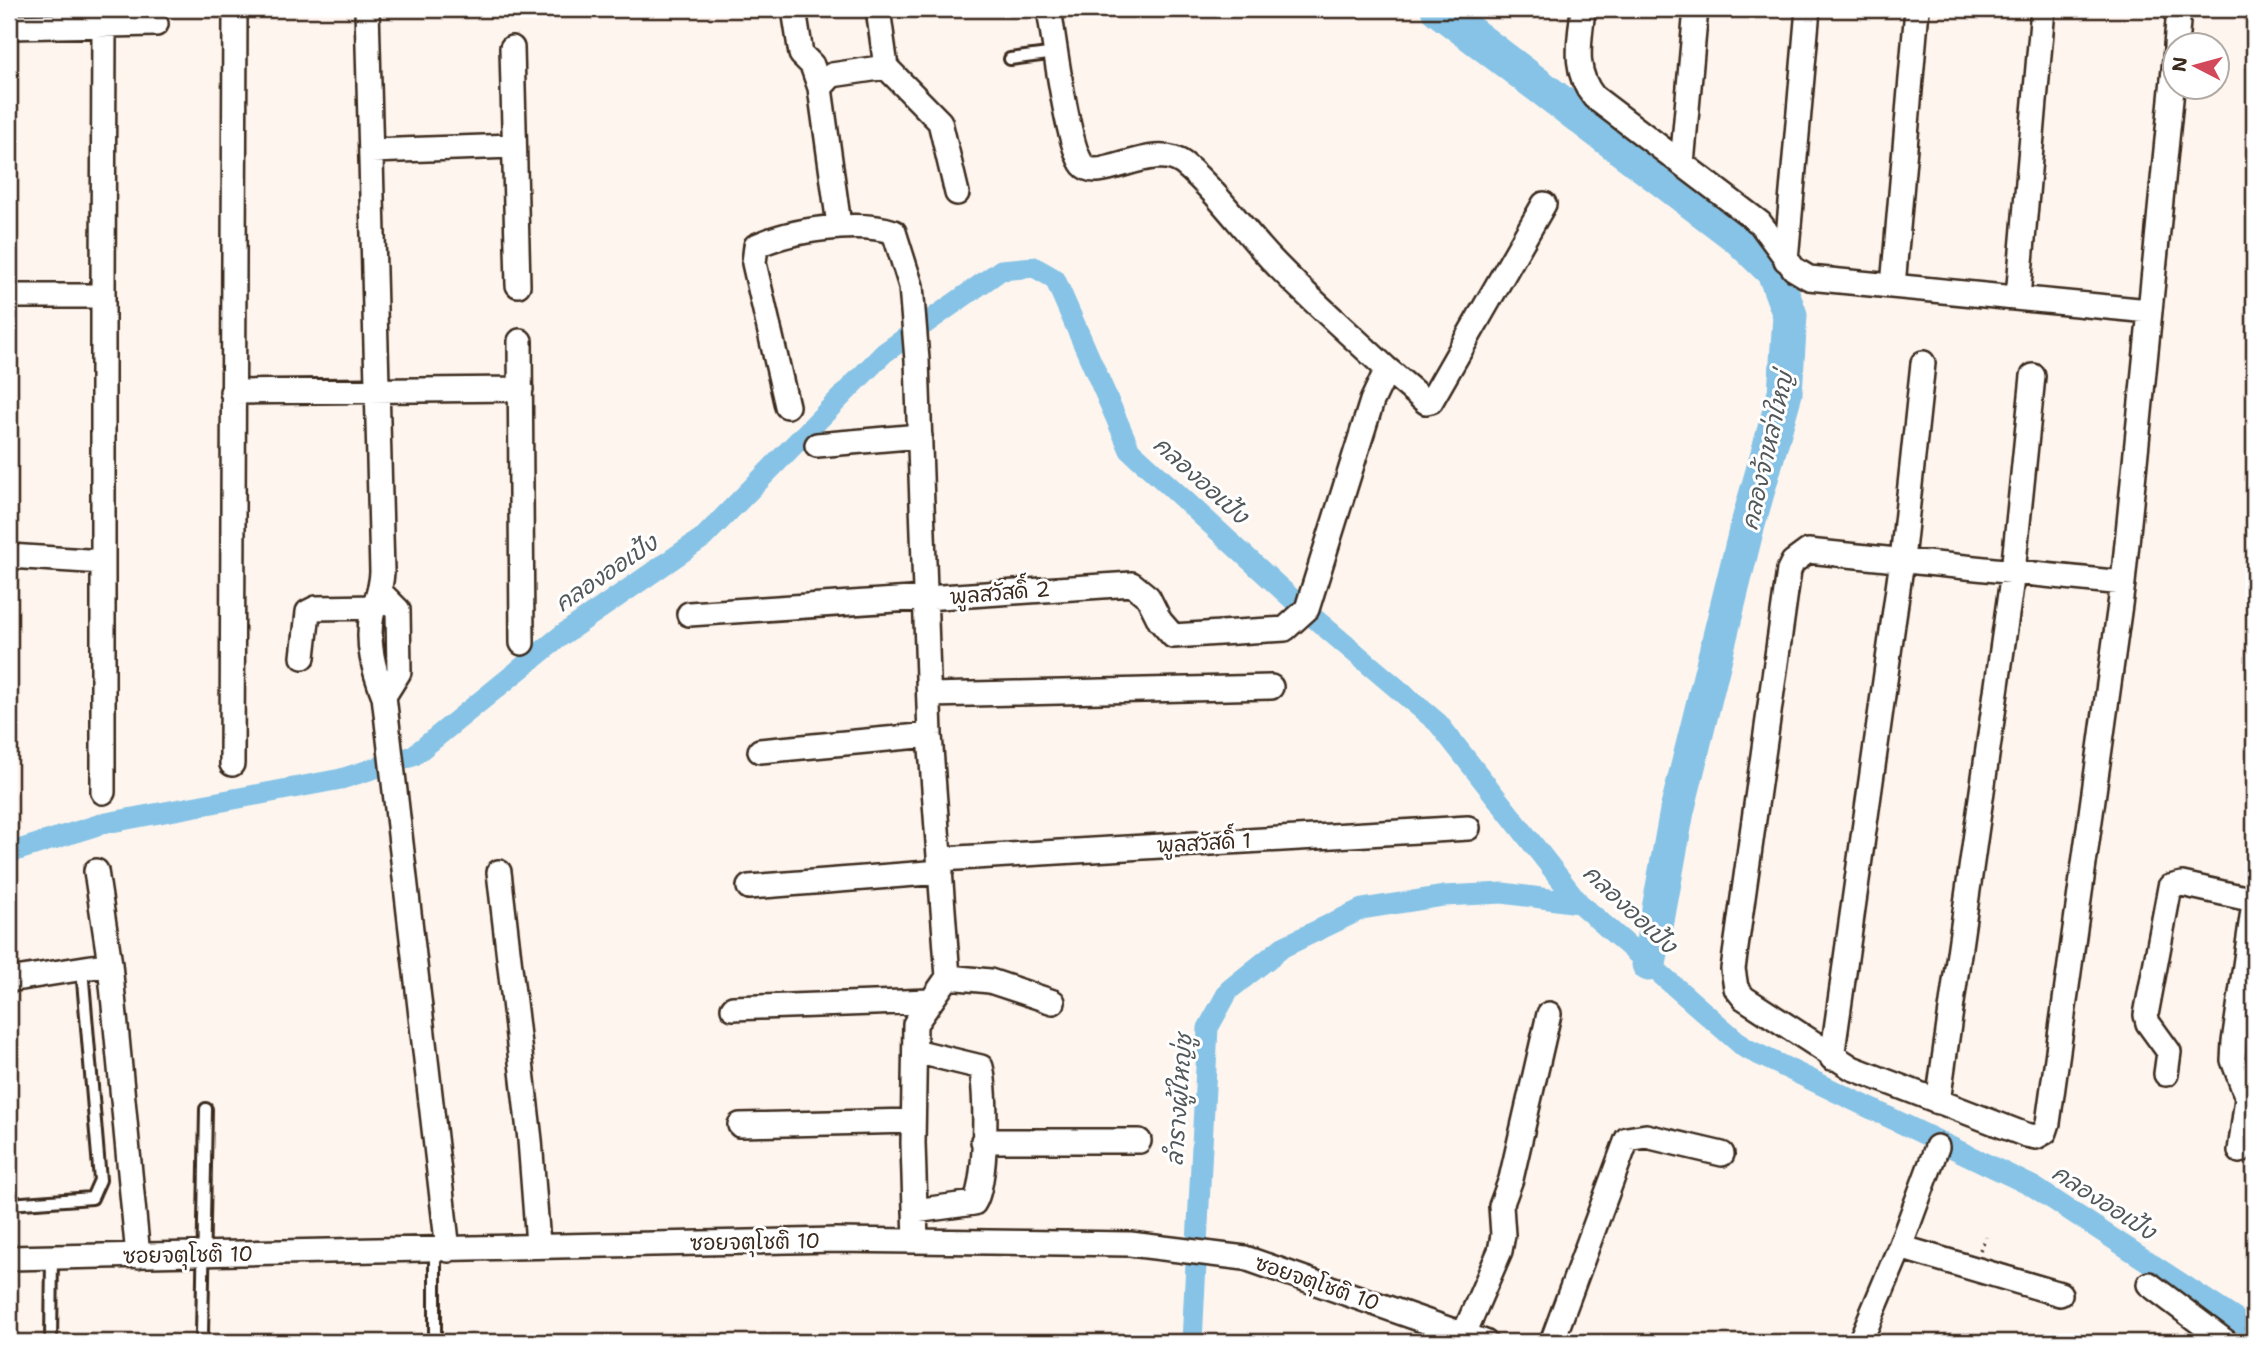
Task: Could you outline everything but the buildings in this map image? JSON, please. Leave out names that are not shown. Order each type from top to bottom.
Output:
[{"type":"street","points":[[232,764],[235,9]]},
{"type":"street","points":[[367,9],[378,600],[372,615],[372,664],[385,704],[442,1251]]},
{"type":"street","points":[[794,9],[801,54],[812,65],[820,88],[839,225]]},
{"type":"street","points":[[878,9],[886,67],[940,122],[957,193]]},
{"type":"street","points":[[1049,9],[1076,153],[1084,167],[1091,170],[1106,169],[1157,155],[1182,163],[1273,261],[1387,369],[1426,402],[1430,401],[1544,204]]},
{"type":"street","points":[[1583,9],[1578,62],[1585,87],[1594,97],[1760,223],[1786,260],[1809,278],[2149,311]]},
{"type":"street","points":[[1682,164],[1696,9]]},
{"type":"street","points":[[1786,260],[1808,9]]},
{"type":"street","points":[[1893,286],[1917,9]]},
{"type":"street","points":[[2018,297],[2043,9]]},
{"type":"street","points":[[2177,32],[2179,9]]},
{"type":"street","points":[[9,27],[156,24]]},
{"type":"street","points":[[103,792],[104,25]]},
{"type":"street","points":[[512,48],[518,285]]},
{"type":"street","points":[[820,88],[832,75],[886,67]]},
{"type":"street","points":[[2123,583],[1808,551],[1793,562],[1789,569],[1733,969],[1736,988],[1744,998],[1832,1058],[1938,1102],[2036,1137],[2045,1132],[2123,583],[2170,102]]},
{"type":"street","points":[[371,151],[513,146]]},
{"type":"street","points":[[787,406],[754,263],[754,251],[760,244],[839,225],[878,227],[894,232],[911,286],[920,436],[930,735],[948,977],[915,1024],[913,1121],[916,1241]]},
{"type":"street","points":[[9,296],[103,296]]},
{"type":"street","points":[[520,341],[522,643]]},
{"type":"street","points":[[1832,1058],[1902,561],[1923,363]]},
{"type":"street","name":"พูลสวัสดิ์ 2","points":[[689,614],[1132,584],[1149,597],[1160,621],[1173,636],[1285,629],[1307,608],[1372,401],[1387,369]]},
{"type":"street","points":[[1938,1102],[2013,572],[2033,376]]},
{"type":"street","points":[[232,392],[520,389]]},
{"type":"street","points":[[817,445],[920,436]]},
{"type":"street","points":[[9,556],[103,562]]},
{"type":"street","points":[[303,657],[308,612],[316,608],[378,600]]},
{"type":"street","points":[[929,695],[1271,687]]},
{"type":"street","points":[[760,751],[930,735]]},
{"type":"street","name":"พูลสวัสดิ์ 1","points":[[749,887],[941,866],[1468,828]]},
{"type":"street","points":[[96,872],[110,964],[138,1256]]},
{"type":"street","points":[[499,872],[528,1127],[538,1244]]},
{"type":"street","points":[[2166,1074],[2169,1052],[2148,1023],[2146,1014],[2170,887],[2182,884],[2254,901],[2234,1042],[2233,1060],[2248,1098],[2240,1151]]},
{"type":"street","points":[[9,981],[110,964]]},
{"type":"street","points":[[948,977],[990,981],[1053,1002]]},
{"type":"street","points":[[733,1008],[930,1001]]},
{"type":"street","points":[[1475,1338],[1500,1251],[1503,1235],[1501,1206],[1511,1179],[1549,1014]]},
{"type":"street","points":[[915,1051],[981,1066],[983,1141],[983,1181],[974,1203],[915,1211]]},
{"type":"street","points":[[740,1125],[913,1121]]},
{"type":"street","points":[[1552,1342],[1627,1139],[1646,1136],[1722,1154]]},
{"type":"street","points":[[983,1141],[1139,1141]]},
{"type":"street","points":[[1860,1342],[1900,1247],[1937,1147]]},
{"type":"street","name":"ซอยจตุโชติ 10","points":[[9,1258],[442,1251],[538,1244],[916,1241],[1130,1244],[1245,1258],[1435,1333],[1475,1338]]},
{"type":"street","points":[[1900,1247],[2060,1294]]},
{"type":"street","points":[[2149,1284],[2226,1342]]},
{"type":"lane","points":[[1010,59],[1056,53]]},
{"type":"lane","points":[[9,1204],[92,1198],[97,1192],[100,1180],[82,969]]},
{"type":"lane","points":[[202,1335],[206,1109]]},
{"type":"lane","points":[[435,1338],[442,1251]]},
{"type":"lane","points":[[51,1342],[52,1256]]},
{"type":"waterway","name":"คลองจ้าหล่าใหญ่","points":[[1438,9],[1738,237],[1774,272],[1790,315],[1785,393],[1745,535],[1677,811],[1649,964]]},
{"type":"waterway","name":"คลองออเป้ง","points":[[9,853],[101,824],[341,779],[413,756],[562,635],[704,537],[884,353],[1001,270],[1034,267],[1055,279],[1130,450],[1301,607],[1438,723],[1579,903],[1745,1048],[2034,1187],[2254,1331]]},
{"type":"waterway","name":"ลำรางผู้ใหญ่ชู","points":[[1192,1342],[1208,1028],[1229,990],[1283,947],[1362,909],[1444,896],[1503,893],[1579,903]]}]
